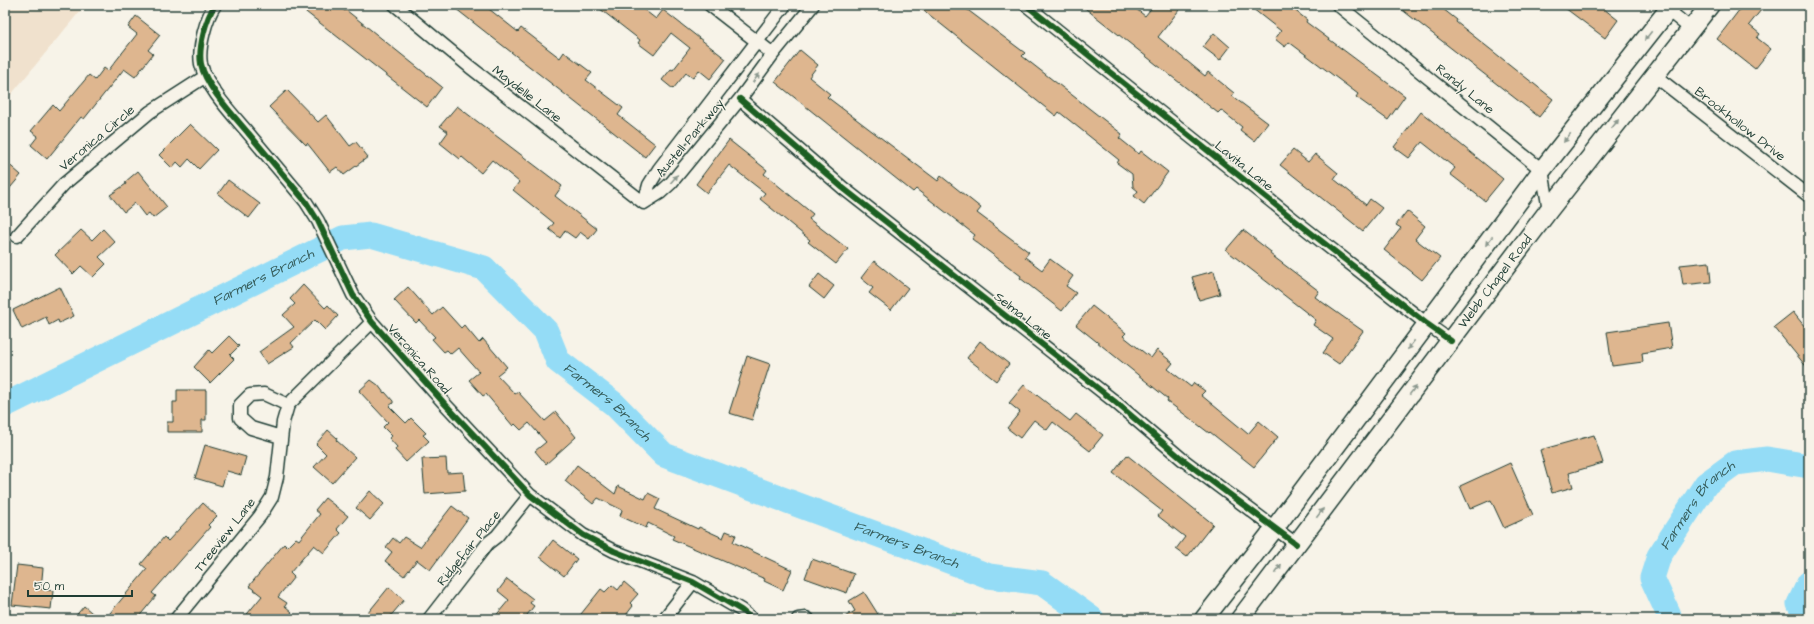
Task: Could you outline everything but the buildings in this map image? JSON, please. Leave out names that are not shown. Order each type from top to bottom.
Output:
[{"type":"main road","name":"Webb Chapel Road","points":[[1240,619],[1451,341],[1548,210],[1710,5]]},
{"type":"main road","points":[[1204,619],[1274,529],[1542,170],[1668,7]]},
{"type":"street","name":"Veronica Road","points":[[215,5],[210,11],[202,38],[201,63],[206,76],[218,98],[306,202],[323,231],[353,295],[372,322],[444,403],[530,495],[583,535],[614,551],[693,582],[741,610],[752,619]]},
{"type":"street","name":"Maydelle Lane","points":[[395,5],[470,68],[644,203]]},
{"type":"street","points":[[710,5],[773,54]]},
{"type":"street","name":"Austell Parkway","points":[[644,203],[649,185],[659,169],[786,5]]},
{"type":"street","name":"Austell Parkway","points":[[644,203],[660,194],[671,182],[740,99],[773,54],[813,5]]},
{"type":"street","name":"Lavita Lane","points":[[1026,5],[1427,324],[1451,341]]},
{"type":"street","name":"Randy Lane","points":[[1338,5],[1542,170]]},
{"type":"street","points":[[1668,7],[1691,29]]},
{"type":"street","name":"Brookhollow Drive","points":[[1654,75],[1809,196]]},
{"type":"street","name":"Veronica Circle","points":[[17,236],[64,184],[150,112],[206,76]]},
{"type":"street","name":"Selma Lane","points":[[740,99],[843,188],[1114,401],[1182,459],[1296,544]]},
{"type":"street","points":[[1542,170],[1548,210]]},
{"type":"street","name":"Treeview Lane","points":[[176,619],[260,516],[272,497],[283,422],[288,405],[372,322]]},
{"type":"street","points":[[281,437],[251,428],[240,418],[240,405],[250,395],[264,394],[288,405]]},
{"type":"street","name":"Ridgefair Place","points":[[429,619],[488,544],[497,536],[530,495]]},
{"type":"street","points":[[664,619],[693,582]]},
{"type":"street","points":[[798,619],[808,619]]},
{"type":"shaded area","points":[[5,5],[85,5],[5,102]]},
{"type":"green space","points":[[953,612],[978,619],[948,619]]},
{"type":"waterway","name":"Farmers Branch","points":[[5,405],[343,238],[371,235],[484,268],[546,331],[558,361],[614,404],[664,455],[989,576],[1042,583],[1092,619]]},
{"type":"waterway","name":"Farmers Branch","points":[[1669,619],[1669,615],[1652,578],[1659,556],[1706,484],[1735,463],[1767,459],[1809,466]]},
{"type":"waterway","name":"Farmers Branch","points":[[1808,619],[1799,604],[1809,583]]},
{"type":"cycle path","points":[[215,5],[204,33],[200,57],[208,82],[221,101],[306,202],[318,221],[353,295],[372,322],[444,403],[530,495],[583,535],[614,551],[693,582],[741,610],[752,619]]},
{"type":"cycle path","points":[[1026,5],[1297,222],[1427,324],[1451,341]]},
{"type":"cycle path","points":[[740,99],[843,188],[1114,401],[1182,459],[1296,544]]}]
